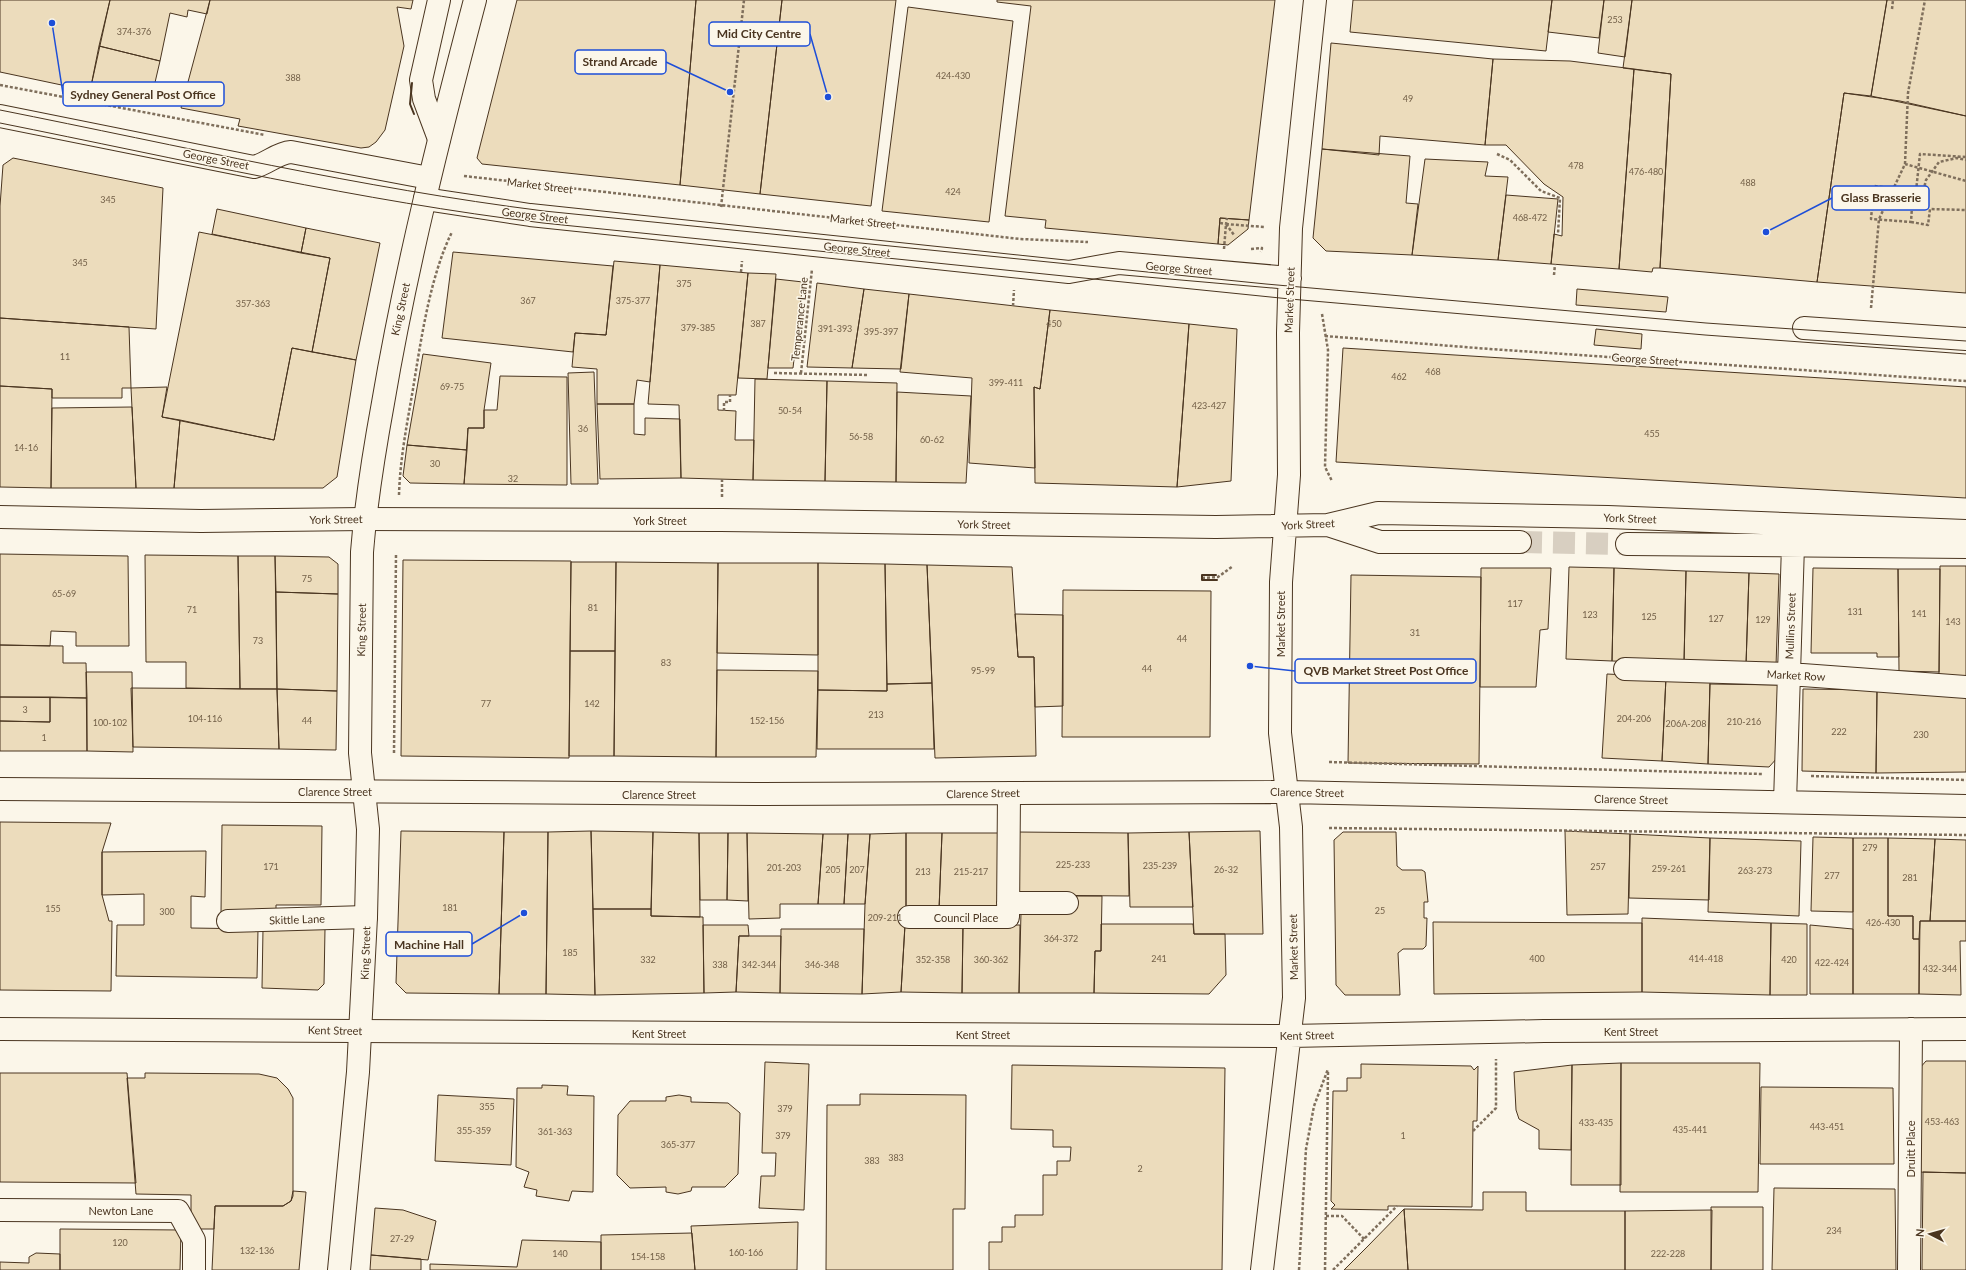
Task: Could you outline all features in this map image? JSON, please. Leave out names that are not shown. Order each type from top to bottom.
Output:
[{"type":"street","points":[[439,0],[421,80],[424,99],[439,139]]},
{"type":"street","name":"King Street","points":[[339,1270],[361,1031],[366,917],[368,830],[360,753],[362,552],[364,519],[392,350],[429,178],[475,0]]},
{"type":"street","name":"Market Street","points":[[1262,1270],[1294,998],[1291,827],[1280,733],[1281,582],[1289,475],[1288,332],[1291,228],[1315,0]]},
{"type":"street","name":"George Street","points":[[0,116],[254,167],[265,163],[284,152],[291,152],[429,178]]},
{"type":"street","name":"George Street","points":[[425,199],[530,215],[1069,272],[1119,263],[1290,278]]},
{"type":"street","points":[[1804,328],[1966,339]]},
{"type":"street","name":"York Street","points":[[0,517],[201,521],[364,519],[721,520],[1216,527],[1328,525],[1378,513],[1608,517],[1966,531]]},
{"type":"street","points":[[1328,525],[1380,542],[1520,542]]},
{"type":"street","points":[[1627,544],[1966,547]]},
{"type":"street","name":"Mullins Street","points":[[1785,802],[1793,545]]},
{"type":"street","name":"Market Row","points":[[1625,669],[1789,674],[1966,687]]},
{"type":"street","name":"Clarence Street","points":[[0,789],[787,794],[1287,792],[1966,806]]},
{"type":"street","name":"Council Place","points":[[909,917],[1008,917],[1009,793]]},
{"type":"street","name":"Council Place","points":[[1008,903],[1066,903]]},
{"type":"street","name":"Skittle Lane","points":[[228,921],[366,917]]},
{"type":"street","name":"Kent Street","points":[[0,1029],[1290,1036],[1552,1031],[1966,1029]]},
{"type":"street","name":"Druitt Place","points":[[1909,1270],[1910,1029]]},
{"type":"street","name":"Newton Lane","points":[[0,1210],[178,1210],[194,1240],[194,1270]]},
{"type":"path","points":[[721,207],[744,0]]},
{"type":"path","points":[[1892,9],[1893,0]]},
{"type":"path","points":[[1869,332],[1879,219],[1905,164],[1908,93],[1925,0]]},
{"type":"path","points":[[0,84],[266,135]]},
{"type":"path","points":[[1497,154],[1510,160],[1541,191],[1560,198],[1558,234]]},
{"type":"path","points":[[1911,222],[1920,154],[1966,157]]},
{"type":"path","points":[[1966,160],[1957,158],[1939,162],[1926,180],[1923,192],[1874,186],[1871,219],[1911,222],[1928,225],[1930,210],[1966,210]]},
{"type":"path","points":[[1905,164],[1966,181]]},
{"type":"path","name":"Market Street","points":[[464,176],[721,207],[1020,239],[1091,243]]},
{"type":"path","points":[[1224,250],[1227,218]]},
{"type":"path","points":[[1220,223],[1264,227]]},
{"type":"path","points":[[1226,224],[1234,235]]},
{"type":"path","points":[[399,497],[400,470],[421,339],[442,251],[452,232]]},
{"type":"path","points":[[1247,249],[1262,248]]},
{"type":"path","points":[[1216,249],[1232,250]]},
{"type":"path","points":[[1554,275],[1555,264]]},
{"type":"path","name":"Temperance Lane","points":[[801,373],[813,266]]},
{"type":"path","points":[[1322,314],[1328,350],[1325,467],[1332,481]]},
{"type":"path","name":"George Street","points":[[1325,336],[1490,349],[1966,381]]},
{"type":"path","name":"Temperance Lane","points":[[774,372],[869,375]]},
{"type":"path","points":[[724,411],[724,402],[730,402],[730,395]]},
{"type":"path","points":[[394,753],[396,554]]},
{"type":"path","points":[[1202,578],[1218,577],[1232,566]]},
{"type":"path","points":[[1329,762],[1966,780]]},
{"type":"path","points":[[1329,828],[1966,835]]},
{"type":"path","points":[[1473,1130],[1496,1108],[1496,1059]]},
{"type":"path","points":[[1299,1270],[1302,1196],[1306,1149],[1314,1106],[1328,1069],[1325,1270]]},
{"type":"path","points":[[1333,1270],[1365,1240],[1397,1206]]},
{"type":"path","points":[[1326,1216],[1342,1216],[1365,1240]]},
{"type":"building","points":[[0,0],[110,0],[90,91],[0,72]]},
{"type":"building","points":[[110,0],[210,0],[207,14],[188,10],[187,17],[170,13],[160,61],[99,46]]},
{"type":"building","points":[[210,0],[413,0],[411,9],[397,7],[404,46],[385,130],[376,142],[369,147],[361,148],[238,126],[240,119],[181,108]]},
{"type":"building","points":[[517,0],[696,0],[680,185],[482,164],[477,158]]},
{"type":"building","points":[[696,0],[782,0],[760,194],[680,185]]},
{"type":"building","points":[[782,0],[896,0],[871,206],[760,194]]},
{"type":"building","points":[[997,0],[1275,0],[1249,220],[1220,218],[1218,244],[1045,228],[1046,220],[1005,216],[1031,6],[997,2]]},
{"type":"building","points":[[1353,0],[1552,0],[1546,51],[1350,32]]},
{"type":"building","points":[[1552,0],[1604,0],[1599,38],[1548,32]]},
{"type":"building","points":[[1604,0],[1632,0],[1625,57],[1598,53]]},
{"type":"building","points":[[1632,0],[1887,0],[1871,96],[1844,93],[1817,282],[1660,268],[1671,74],[1623,68]]},
{"type":"building","points":[[1887,0],[1966,0],[1966,116],[1871,96]]},
{"type":"building","points":[[908,7],[1013,21],[989,222],[882,211]]},
{"type":"building","points":[[1331,43],[1493,59],[1485,145],[1380,136],[1379,155],[1322,149]]},
{"type":"building","points":[[99,46],[160,61],[150,104],[90,91]]},
{"type":"building","points":[[1493,59],[1570,61],[1634,69],[1619,269],[1551,264],[1554,234],[1562,236],[1563,197],[1544,184],[1506,145],[1485,145]]},
{"type":"building","points":[[1634,69],[1671,74],[1660,268],[1653,268],[1652,272],[1619,269]]},
{"type":"building","points":[[1844,93],[1900,101],[1966,116],[1966,293],[1817,282]]},
{"type":"building","points":[[1322,149],[1410,156],[1406,203],[1418,204],[1412,255],[1326,251],[1313,238]]},
{"type":"building","points":[[13,158],[163,188],[156,329],[0,318],[0,206],[3,165]]},
{"type":"building","points":[[1425,159],[1488,162],[1485,176],[1508,177],[1498,260],[1412,255]]},
{"type":"building","points":[[1506,195],[1558,199],[1551,264],[1498,260]]},
{"type":"building","points":[[217,209],[306,228],[301,253],[212,234]]},
{"type":"building","points":[[1220,218],[1249,220],[1248,229],[1228,245],[1218,244]]},
{"type":"building","points":[[306,228],[380,243],[356,360],[312,352],[330,258],[301,253]]},
{"type":"building","points":[[199,232],[330,258],[312,352],[292,348],[274,440],[162,417]]},
{"type":"building","points":[[453,252],[613,266],[606,335],[575,333],[573,352],[442,338]]},
{"type":"building","points":[[614,261],[660,265],[650,382],[637,380],[634,404],[597,404],[597,369],[572,367],[575,333],[606,335]]},
{"type":"building","points":[[660,265],[748,273],[736,395],[718,395],[718,410],[736,411],[735,440],[754,440],[753,480],[681,478],[679,405],[648,404]]},
{"type":"building","points":[[748,273],[776,274],[767,379],[738,378]]},
{"type":"building","points":[[776,279],[803,282],[793,368],[768,368]]},
{"type":"building","points":[[817,283],[864,289],[852,368],[807,367]]},
{"type":"building","points":[[864,289],[909,294],[901,369],[852,368]]},
{"type":"building","points":[[1577,289],[1668,297],[1666,312],[1576,305]]},
{"type":"building","points":[[909,294],[1050,310],[1040,389],[1034,387],[1035,468],[969,463],[972,378],[900,372]]},
{"type":"building","points":[[1050,310],[1189,324],[1177,487],[1035,483],[1034,387],[1040,389]]},
{"type":"building","points":[[0,318],[129,327],[131,388],[122,388],[122,398],[52,398],[52,389],[0,386]]},
{"type":"building","points":[[1189,324],[1237,329],[1231,481],[1177,487]]},
{"type":"building","points":[[1596,329],[1642,334],[1641,349],[1594,345]]},
{"type":"building","points":[[292,348],[356,360],[337,477],[323,488],[174,488],[180,420],[274,440]]},
{"type":"building","points":[[1343,348],[1966,387],[1966,498],[1336,462]]},
{"type":"building","points":[[423,354],[491,363],[484,410],[484,428],[468,428],[467,450],[407,445]]},
{"type":"building","points":[[594,372],[598,484],[571,484],[568,373]]},
{"type":"building","points":[[500,376],[567,377],[567,485],[464,484],[468,428],[484,428],[484,410],[497,410]]},
{"type":"building","points":[[755,379],[827,381],[825,481],[753,480]]},
{"type":"building","points":[[827,381],[897,383],[896,482],[825,481]]},
{"type":"building","points":[[0,386],[52,389],[51,488],[0,487]]},
{"type":"building","points":[[167,387],[162,417],[180,420],[174,488],[136,488],[131,388]]},
{"type":"building","points":[[897,392],[971,396],[966,483],[896,482]]},
{"type":"building","points":[[597,404],[634,404],[634,434],[645,435],[645,418],[680,419],[681,478],[600,479]]},
{"type":"building","points":[[132,407],[136,488],[51,488],[52,408]]},
{"type":"building","points":[[407,445],[467,450],[464,484],[410,483],[403,476]]},
{"type":"building","points":[[0,554],[128,556],[129,646],[76,646],[76,632],[51,631],[50,646],[0,645]]},
{"type":"building","points":[[145,555],[238,556],[240,689],[186,688],[186,662],[146,662]]},
{"type":"building","points":[[238,556],[275,556],[277,689],[240,689]]},
{"type":"building","points":[[275,556],[329,557],[338,564],[338,594],[276,592]]},
{"type":"building","points":[[403,560],[571,561],[569,758],[401,756]]},
{"type":"building","points":[[571,562],[616,562],[615,651],[570,651]]},
{"type":"building","points":[[616,562],[718,563],[716,757],[614,756]]},
{"type":"building","points":[[718,563],[818,563],[818,655],[717,653]]},
{"type":"building","points":[[818,563],[885,564],[887,691],[818,690]]},
{"type":"building","points":[[885,564],[927,565],[932,683],[887,684]]},
{"type":"building","points":[[927,565],[1012,567],[1018,657],[1034,657],[1036,756],[935,758]]},
{"type":"building","points":[[1940,566],[1966,566],[1966,678],[1939,677]]},
{"type":"building","points":[[1569,567],[1614,568],[1612,661],[1566,659]]},
{"type":"building","points":[[1481,568],[1551,568],[1548,629],[1540,630],[1536,687],[1480,687]]},
{"type":"building","points":[[1614,568],[1686,571],[1684,663],[1612,661]]},
{"type":"building","points":[[1813,568],[1898,569],[1899,657],[1877,657],[1877,653],[1811,653]]},
{"type":"building","points":[[1898,569],[1940,569],[1939,672],[1899,671]]},
{"type":"building","points":[[1686,571],[1749,573],[1746,665],[1684,663]]},
{"type":"building","points":[[1749,573],[1779,574],[1776,666],[1746,665]]},
{"type":"building","points":[[1351,575],[1481,577],[1479,764],[1348,763]]},
{"type":"building","points":[[1063,590],[1211,591],[1210,737],[1062,737]]},
{"type":"building","points":[[276,592],[338,594],[337,691],[277,689]]},
{"type":"building","points":[[1015,614],[1063,615],[1063,706],[1035,707],[1034,657],[1018,657]]},
{"type":"building","points":[[0,645],[63,646],[63,663],[86,663],[87,698],[0,697]]},
{"type":"building","points":[[570,651],[615,651],[614,756],[569,756]]},
{"type":"building","points":[[717,670],[818,671],[816,757],[716,757]]},
{"type":"building","points":[[86,672],[132,672],[133,752],[87,751]]},
{"type":"building","points":[[1607,674],[1666,677],[1662,761],[1602,758]]},
{"type":"building","points":[[1666,677],[1710,679],[1708,764],[1662,761]]},
{"type":"building","points":[[932,683],[934,749],[817,749],[818,690],[887,691],[887,684]]},
{"type":"building","points":[[1710,684],[1782,685],[1778,757],[1769,767],[1708,764]]},
{"type":"building","points":[[131,688],[277,689],[279,749],[133,747]]},
{"type":"building","points":[[277,689],[337,691],[336,750],[279,749]]},
{"type":"building","points":[[1803,689],[1877,690],[1876,773],[1802,771]]},
{"type":"building","points":[[1877,690],[1966,697],[1966,772],[1876,773]]},
{"type":"building","points":[[0,697],[50,697],[50,722],[0,721]]},
{"type":"building","points":[[50,697],[87,698],[87,751],[0,751],[0,721],[50,722]]},
{"type":"building","points":[[0,822],[111,823],[102,852],[102,895],[109,921],[112,921],[111,991],[0,990]]},
{"type":"building","points":[[222,825],[322,826],[321,905],[276,905],[276,914],[221,913]]},
{"type":"building","points":[[401,831],[504,832],[499,994],[406,993],[396,983]]},
{"type":"building","points":[[591,831],[595,995],[546,994],[548,832]]},
{"type":"building","points":[[591,831],[653,832],[651,909],[593,909]]},
{"type":"building","points":[[1260,831],[1263,934],[1194,934],[1189,832]]},
{"type":"building","points":[[1565,831],[1630,834],[1628,914],[1567,915]]},
{"type":"building","points":[[504,832],[548,832],[546,994],[499,994]]},
{"type":"building","points":[[653,832],[699,833],[700,917],[651,916]]},
{"type":"building","points":[[1017,832],[1128,833],[1129,896],[1016,895]]},
{"type":"building","points":[[1189,832],[1193,907],[1130,907],[1128,833]]},
{"type":"building","points":[[1343,832],[1396,832],[1397,866],[1402,870],[1422,870],[1425,872],[1428,902],[1424,902],[1424,918],[1427,918],[1426,946],[1423,949],[1403,949],[1398,953],[1400,995],[1345,995],[1336,985],[1334,840]]},
{"type":"building","points":[[699,833],[728,833],[727,900],[700,900]]},
{"type":"building","points":[[728,833],[747,833],[748,901],[727,900]]},
{"type":"building","points":[[747,833],[823,834],[818,904],[780,904],[780,918],[749,919]]},
{"type":"building","points":[[906,833],[906,909],[901,992],[862,994],[865,904],[870,834]]},
{"type":"building","points":[[906,833],[942,833],[939,910],[906,909]]},
{"type":"building","points":[[942,833],[1002,833],[1001,908],[939,910]]},
{"type":"building","points":[[823,834],[848,834],[844,904],[818,904]]},
{"type":"building","points":[[848,834],[870,834],[865,904],[844,904]]},
{"type":"building","points":[[1630,834],[1710,838],[1709,900],[1629,898]]},
{"type":"building","points":[[1813,837],[1853,838],[1853,912],[1811,911]]},
{"type":"building","points":[[1710,838],[1801,841],[1799,916],[1708,912]]},
{"type":"building","points":[[1853,838],[1888,838],[1888,916],[1913,916],[1913,939],[1919,939],[1919,994],[1853,994]]},
{"type":"building","points":[[1888,838],[1935,839],[1930,921],[1920,921],[1919,939],[1913,939],[1913,916],[1888,916]]},
{"type":"building","points":[[1935,839],[1966,840],[1966,921],[1930,921]]},
{"type":"building","points":[[206,851],[205,897],[191,896],[191,928],[258,929],[257,978],[116,976],[117,925],[144,925],[144,894],[102,895],[102,852]]},
{"type":"building","points":[[1075,896],[1102,896],[1101,951],[1095,951],[1094,993],[1019,993],[1021,912],[1074,911]]},
{"type":"building","points":[[593,909],[651,909],[651,916],[703,917],[704,993],[595,995]]},
{"type":"building","points":[[1642,918],[1771,923],[1770,995],[1642,992]]},
{"type":"building","points":[[1920,921],[1966,921],[1966,941],[1960,941],[1961,995],[1919,994]]},
{"type":"building","points":[[1433,922],[1642,923],[1642,992],[1434,994]]},
{"type":"building","points":[[1771,923],[1807,924],[1807,995],[1770,995]]},
{"type":"building","points":[[905,924],[963,925],[962,993],[901,992]]},
{"type":"building","points":[[1101,924],[1193,924],[1194,934],[1225,934],[1226,975],[1209,994],[1094,993],[1095,951],[1101,951]]},
{"type":"building","points":[[703,925],[748,925],[749,936],[739,936],[736,992],[704,993]]},
{"type":"building","points":[[963,925],[1020,925],[1019,993],[962,993]]},
{"type":"building","points":[[1810,925],[1853,929],[1853,994],[1810,994]]},
{"type":"building","points":[[263,929],[325,929],[324,984],[318,990],[262,988]]},
{"type":"building","points":[[781,929],[864,929],[862,994],[780,993]]},
{"type":"building","points":[[739,936],[781,936],[780,993],[736,992]]},
{"type":"building","points":[[1926,1061],[1966,1061],[1966,1173],[1918,1172],[1919,1069]]},
{"type":"building","points":[[765,1062],[809,1064],[804,1210],[759,1208],[761,1176],[775,1176],[776,1153],[762,1153]]},
{"type":"building","points":[[1621,1063],[1621,1185],[1571,1185],[1572,1065]]},
{"type":"building","points":[[1621,1063],[1760,1063],[1758,1192],[1620,1192]]},
{"type":"building","points":[[1361,1064],[1471,1066],[1474,1070],[1478,1066],[1477,1121],[1473,1121],[1472,1207],[1388,1206],[1388,1210],[1331,1209],[1335,1205],[1331,1201],[1333,1091],[1347,1091],[1347,1078],[1361,1078]]},
{"type":"building","points":[[1012,1065],[1225,1068],[1222,1270],[989,1270],[989,1242],[1002,1242],[1002,1227],[1015,1227],[1015,1215],[1043,1215],[1043,1175],[1057,1175],[1057,1161],[1070,1161],[1071,1147],[1053,1147],[1053,1130],[1011,1129]]},
{"type":"building","points":[[1572,1065],[1571,1150],[1539,1149],[1539,1130],[1519,1119],[1516,1110],[1514,1072]]},
{"type":"building","points":[[0,1073],[127,1073],[136,1183],[0,1182]]},
{"type":"building","points":[[145,1073],[259,1074],[277,1078],[288,1089],[293,1098],[293,1196],[291,1201],[283,1206],[215,1206],[214,1229],[191,1229],[191,1195],[136,1194],[127,1078],[145,1078]]},
{"type":"building","points":[[542,1085],[568,1086],[567,1095],[594,1096],[593,1192],[572,1191],[569,1201],[536,1196],[537,1190],[524,1187],[529,1172],[516,1167],[517,1088],[542,1088]]},
{"type":"building","points":[[1761,1087],[1893,1088],[1894,1164],[1760,1164]]},
{"type":"building","points":[[860,1094],[966,1095],[965,1209],[953,1209],[953,1270],[826,1270],[827,1105],[860,1105]]},
{"type":"building","points":[[438,1095],[514,1099],[511,1165],[435,1161]]},
{"type":"building","points":[[679,1095],[691,1097],[691,1102],[728,1103],[740,1113],[738,1174],[725,1187],[692,1187],[691,1191],[678,1194],[666,1192],[666,1187],[630,1188],[617,1175],[618,1115],[630,1101],[666,1101],[666,1097]]},
{"type":"building","points":[[1923,1172],[1966,1173],[1966,1270],[1922,1270]]},
{"type":"building","points":[[1774,1188],[1895,1189],[1896,1270],[1772,1270]]},
{"type":"building","points":[[293,1191],[306,1192],[299,1270],[212,1270],[215,1206],[283,1206],[291,1201]]},
{"type":"building","points":[[1483,1192],[1526,1192],[1526,1211],[1625,1211],[1625,1270],[1408,1270],[1404,1209],[1483,1210]]},
{"type":"building","points":[[1711,1207],[1763,1207],[1763,1270],[1711,1270]]},
{"type":"building","points":[[375,1208],[403,1210],[436,1221],[428,1260],[371,1255]]},
{"type":"building","points":[[1404,1209],[1408,1270],[1344,1270],[1368,1246]]},
{"type":"building","points":[[1712,1210],[1711,1270],[1625,1270],[1625,1211]]},
{"type":"building","points":[[798,1222],[797,1270],[695,1270],[691,1226]]},
{"type":"building","points":[[60,1229],[181,1230],[180,1270],[60,1270]]},
{"type":"building","points":[[692,1233],[695,1270],[601,1270],[601,1235]]},
{"type":"building","points":[[522,1240],[601,1242],[601,1270],[430,1270],[430,1264],[517,1267]]},
{"type":"building","points":[[36,1253],[60,1254],[60,1270],[0,1270],[0,1262],[29,1263],[29,1257]]},
{"type":"building","points":[[371,1255],[421,1259],[421,1270],[370,1270]]},
{"type":"tunnel","points":[[1520,542],[1627,544]]},
{"type":"tram line","points":[[0,110],[203,152],[407,191],[544,211],[1266,284],[1706,323],[1966,341]]},
{"type":"tram line","points":[[0,123],[203,165],[339,191],[475,214],[543,223],[1290,299],[1705,335],[1966,354]]},
{"type":"wall","points":[[412,83],[410,104],[414,114]]},
{"type":"wall","points":[[1216,575],[1202,575],[1202,580],[1217,580]]},
{"type":"place","name":"Sydney General Post Office","points":[[52,23]]},
{"type":"place","name":"Strand Arcade","points":[[730,92]]},
{"type":"place","name":"Mid City Centre","points":[[828,97]]},
{"type":"place","name":"Glass Brasserie","points":[[1766,232]]},
{"type":"place","name":"QVB Market Street Post Office","points":[[1250,666]]},
{"type":"place","name":"Machine Hall","points":[[524,913]]}]
